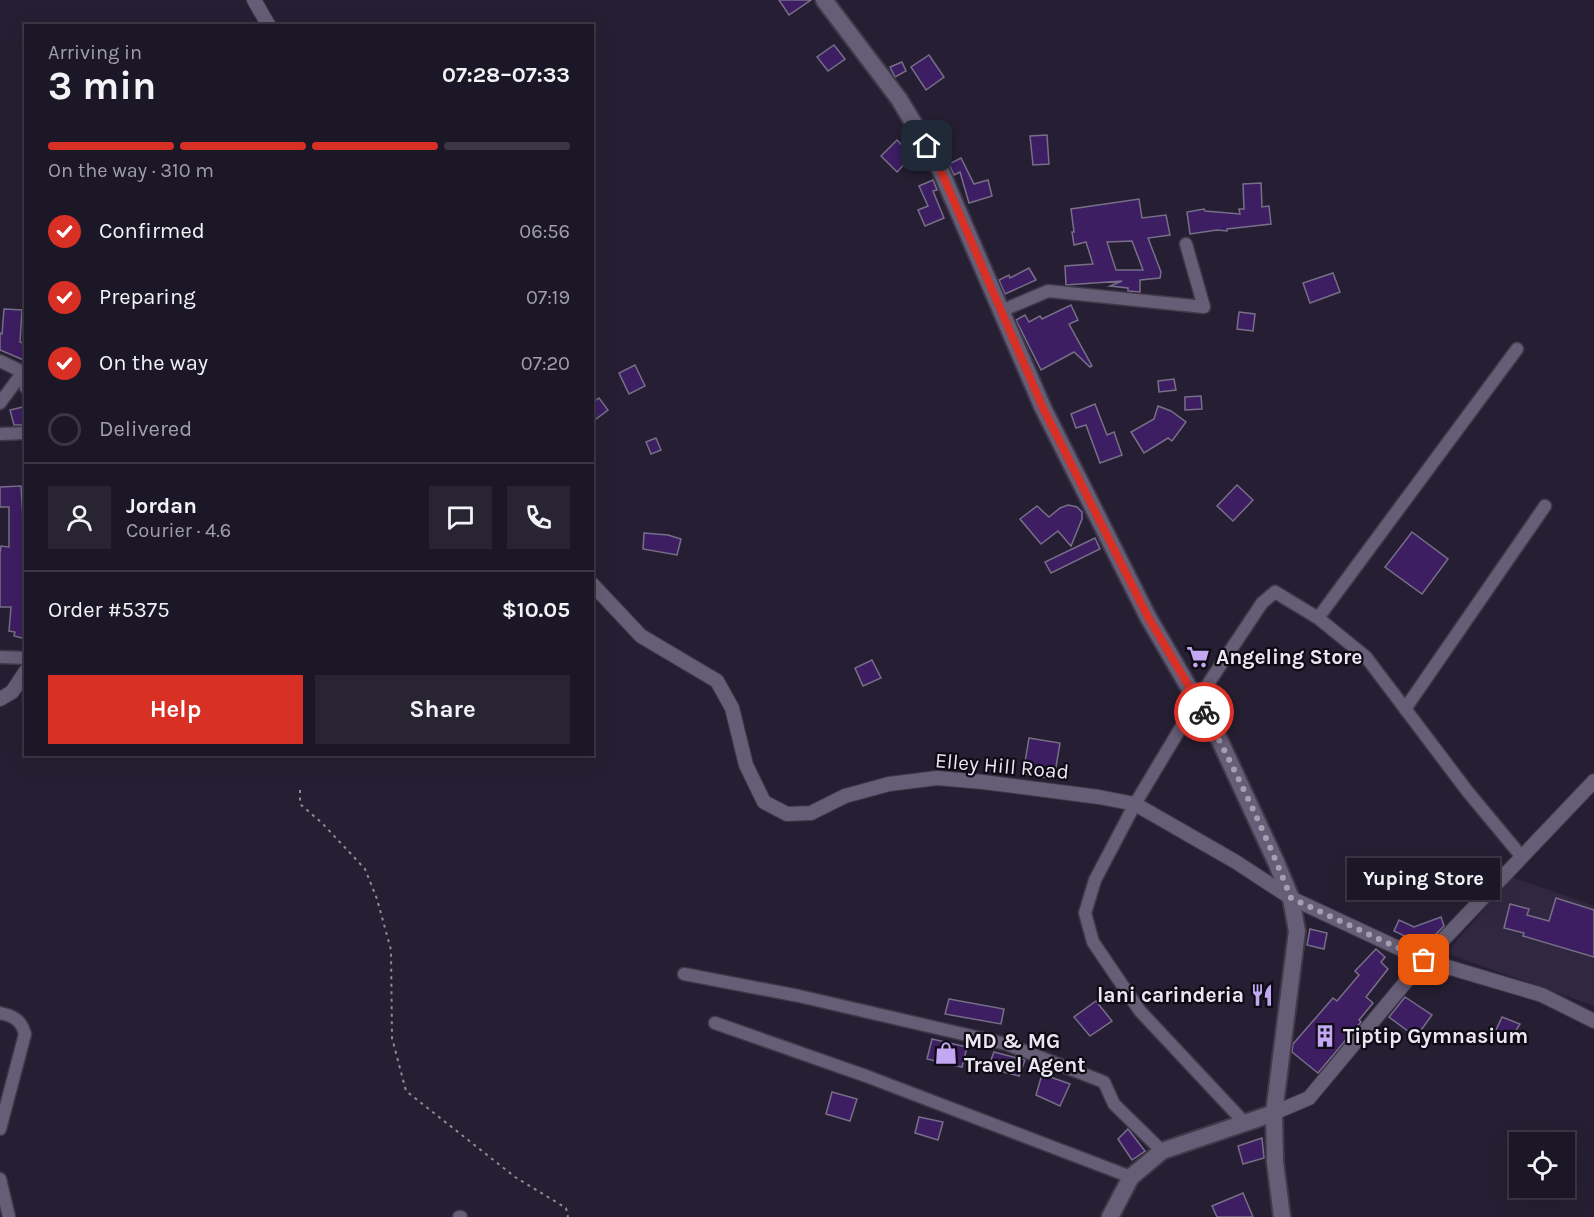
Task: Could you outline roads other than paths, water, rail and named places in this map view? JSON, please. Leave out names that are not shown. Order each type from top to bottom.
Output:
[{"type":"main road","points":[[824,0],[899,99],[937,162],[1043,408],[1148,617],[1198,699],[1220,741],[1291,898],[1297,931],[1274,1113],[1275,1162],[1282,1217]]},
{"type":"main road","points":[[1110,1217],[1131,1177],[1162,1151],[1274,1113]]},
{"type":"street","points":[[254,0],[268,24]]},
{"type":"street","points":[[1001,311],[1048,291],[1204,307],[1186,244]]},
{"type":"street","points":[[1318,618],[1517,349]]},
{"type":"street","points":[[0,361],[23,372]]},
{"type":"street","points":[[23,372],[24,377]]},
{"type":"street","points":[[0,403],[23,372]]},
{"type":"street","points":[[0,434],[24,433]]},
{"type":"street","points":[[1405,709],[1545,506]]},
{"type":"street","name":"Elley Hill Road","points":[[594,586],[641,636],[717,681],[732,708],[746,765],[764,802],[787,814],[811,813],[845,796],[889,784],[937,778],[1099,797],[1135,804],[1236,862],[1291,898],[1424,960],[1542,995],[1594,1021]]},
{"type":"street","points":[[1244,1122],[1140,1011],[1093,942],[1085,913],[1095,880],[1135,804],[1198,699],[1262,603],[1275,592],[1318,618],[1366,657],[1467,792],[1522,857]]},
{"type":"street","points":[[0,657],[24,658]]},
{"type":"street","points":[[0,699],[12,692],[24,674]]},
{"type":"street","points":[[1274,1113],[1309,1098],[1424,960],[1594,781]]},
{"type":"street","points":[[684,974],[799,996],[1006,1044],[1104,1082],[1114,1104],[1162,1151]]},
{"type":"street","points":[[0,1013],[13,1016],[22,1024],[25,1034],[0,1129]]},
{"type":"street","points":[[715,1023],[866,1076],[1131,1177]]},
{"type":"street","points":[[0,1179],[9,1217]]},
{"type":"place","name":"Angeling Store","points":[[1198,657]]},
{"type":"place","name":"Yuping Store","points":[[1424,960]]},
{"type":"place","name":"lani carinderia","points":[[1262,995]]},
{"type":"place","name":"Tiptip Gymnasium","points":[[1325,1036]]},
{"type":"place","name":"MD & MG Travel Agent","points":[[946,1053]]}]
